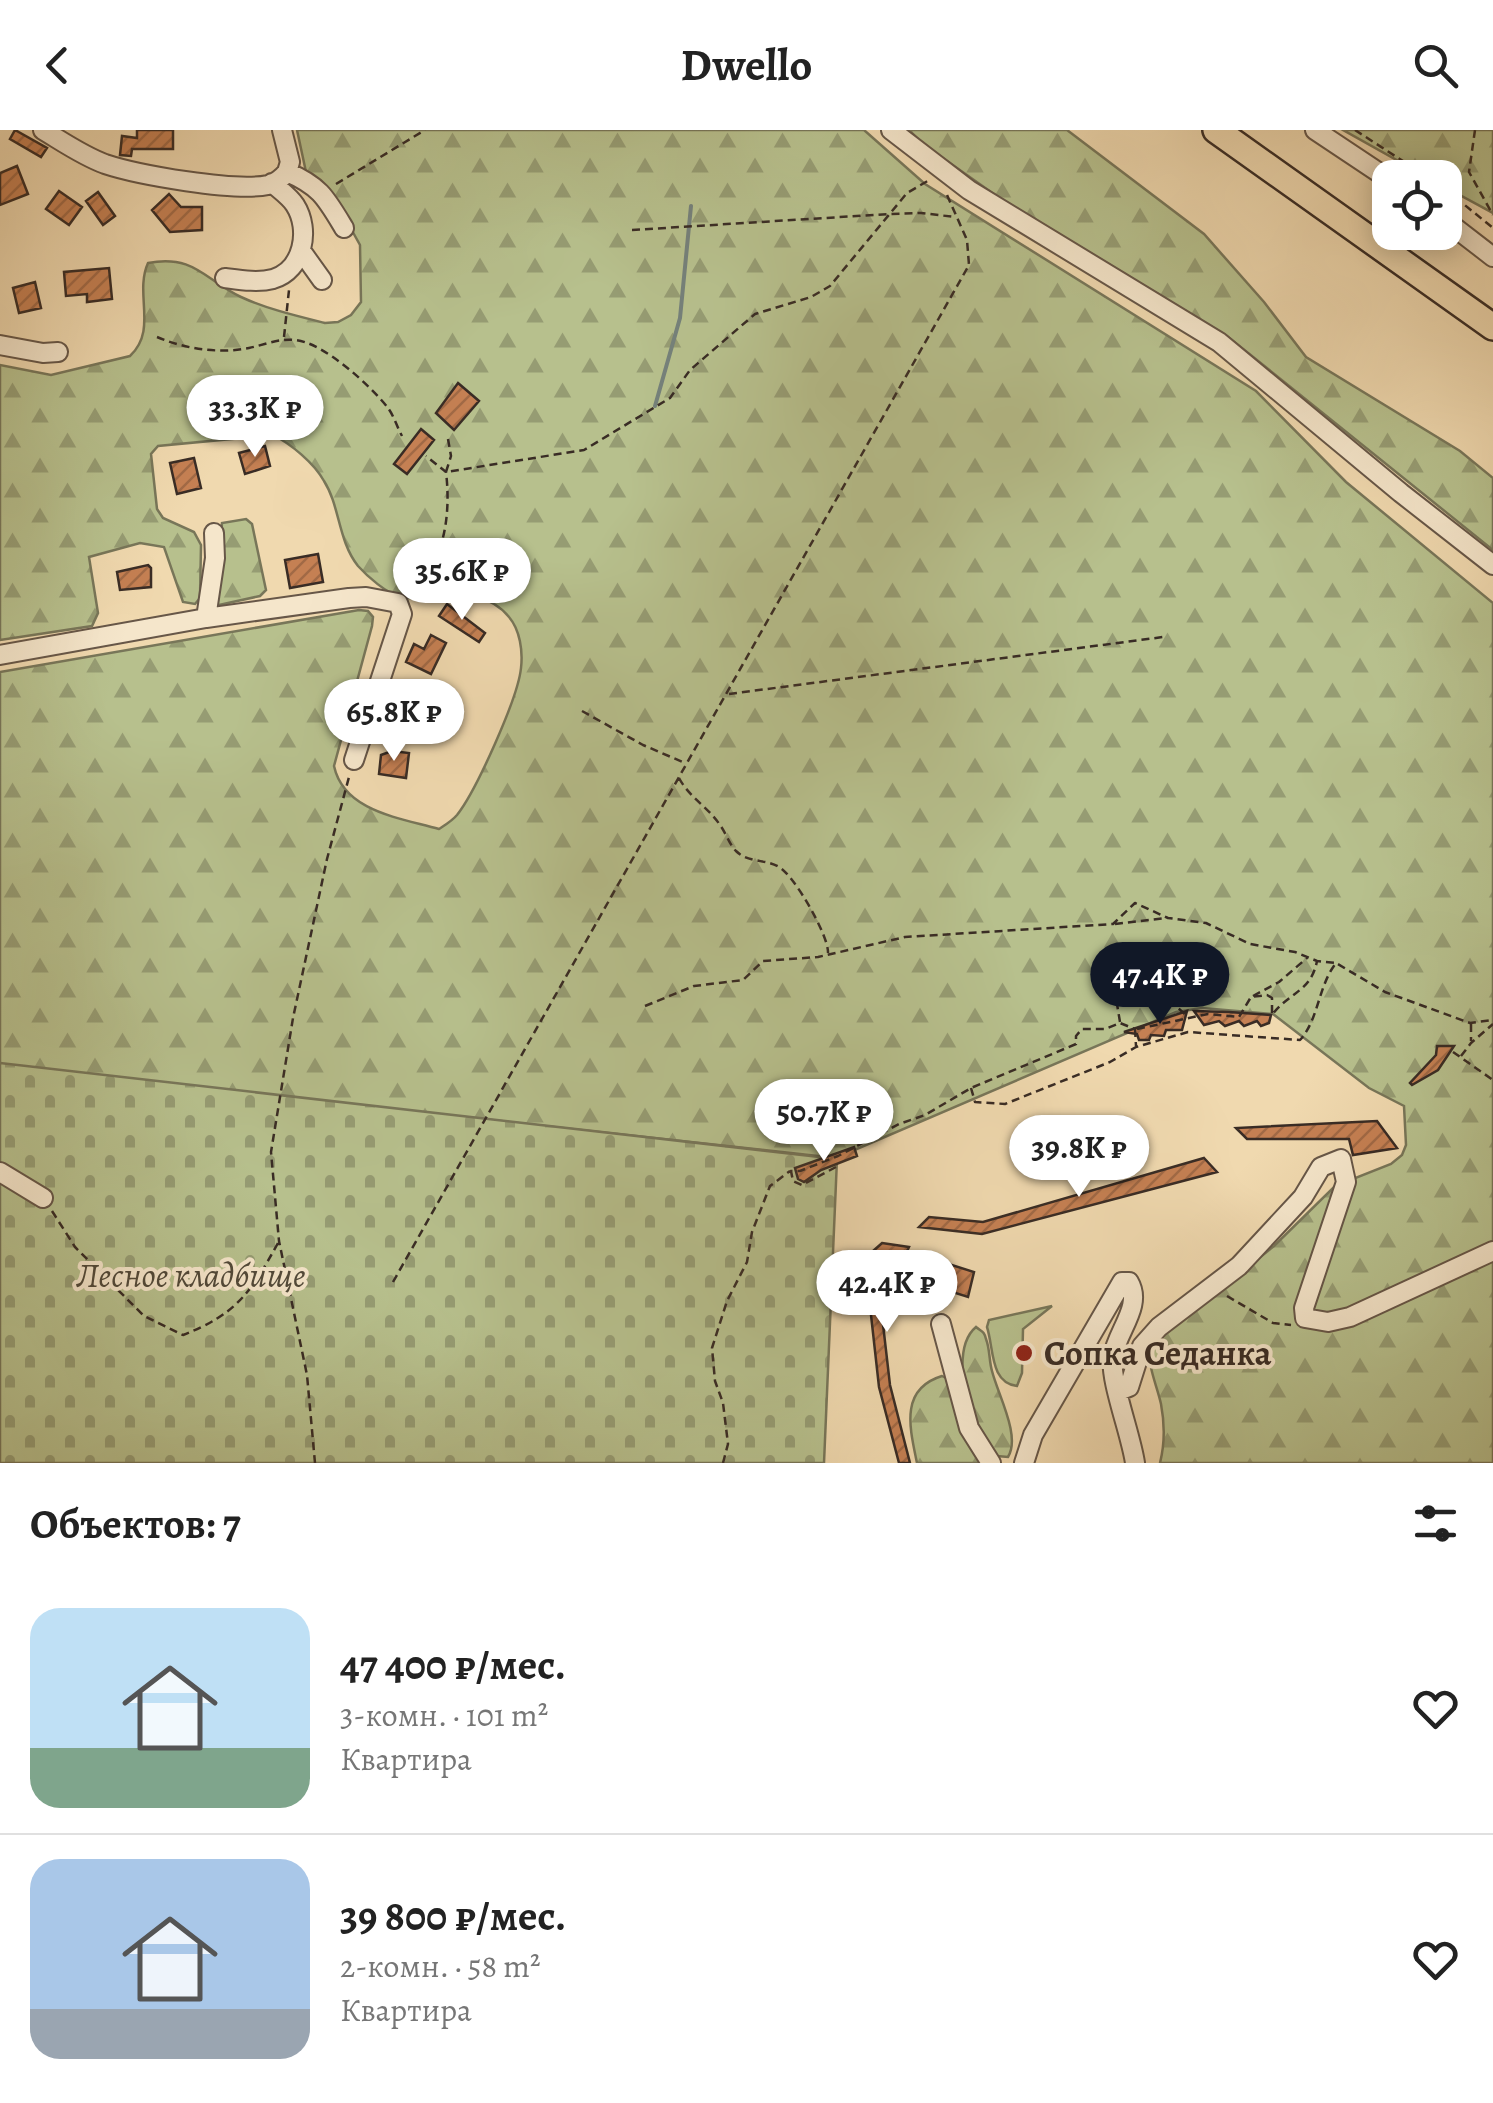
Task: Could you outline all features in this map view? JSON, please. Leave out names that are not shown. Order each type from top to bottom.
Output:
[{"type":"highway","points":[[1216,130],[1493,327]]},
{"type":"highway","points":[[1244,130],[1493,308]]},
{"type":"street","points":[[43,130],[108,166],[248,186],[280,178],[316,186],[344,228]]},
{"type":"street","points":[[280,178],[290,162],[282,130]]},
{"type":"street","points":[[891,130],[937,170],[1219,342],[1493,565]]},
{"type":"street","points":[[1315,130],[1372,168]]},
{"type":"street","points":[[225,278],[269,280],[284,275],[302,252],[303,222],[280,178]]},
{"type":"street","points":[[300,215],[325,196]]},
{"type":"street","points":[[1462,233],[1493,257]]},
{"type":"street","points":[[302,252],[322,280]]},
{"type":"street","points":[[0,345],[58,352]]},
{"type":"street","points":[[206,618],[215,558],[214,533]]},
{"type":"street","points":[[0,655],[206,618],[349,598],[398,603],[402,614],[354,760]]},
{"type":"street","points":[[1119,1391],[1129,1387],[1142,1346],[1159,1327],[1239,1266],[1303,1197],[1321,1167],[1340,1159],[1346,1182],[1307,1315],[1328,1322],[1350,1317],[1493,1251]]},
{"type":"street","points":[[0,1172],[43,1198]]},
{"type":"street","points":[[1024,1463],[1032,1435],[1122,1282],[1132,1286],[1132,1308],[1117,1339],[1112,1363],[1135,1463]]},
{"type":"street","points":[[941,1324],[969,1428],[991,1463]]},
{"type":"path","points":[[325,196],[338,183],[425,130]]},
{"type":"path","points":[[1355,130],[1401,160]]},
{"type":"path","points":[[1475,130],[1469,172],[1493,215]]},
{"type":"path","points":[[393,1282],[969,265],[967,240],[937,170],[907,193],[830,286],[811,297],[754,314],[690,370],[670,398],[584,450],[446,472],[426,456]]},
{"type":"path","points":[[1462,203],[1493,228]]},
{"type":"path","points":[[632,230],[889,214],[956,217]]},
{"type":"path","points":[[284,340],[289,289]]},
{"type":"path","points":[[158,337],[176,345],[214,351],[234,351],[284,340],[307,342],[348,368],[388,409],[402,436]]},
{"type":"path","points":[[398,603],[419,586],[440,549],[449,517],[448,439]]},
{"type":"path","points":[[728,694],[1164,636]]},
{"type":"path","points":[[582,711],[686,764]]},
{"type":"path","points":[[315,1463],[307,1374],[279,1241],[270,1152],[293,1018],[327,859],[354,760]]},
{"type":"path","points":[[678,777],[690,795],[719,823],[737,852],[746,858],[776,864],[796,883],[824,932],[828,954]]},
{"type":"path","points":[[1113,924],[1135,904],[1168,918]]},
{"type":"path","points":[[645,1006],[694,986],[742,980],[763,961],[828,954],[905,937],[1168,918],[1206,923],[1250,944],[1336,963],[1385,992],[1470,1023],[1493,1022]]},
{"type":"path","points":[[722,1463],[728,1444],[712,1348],[727,1301],[748,1262],[752,1232],[770,1186],[791,1171],[838,1156],[925,1115],[971,1088],[1076,1044],[1082,1029],[1105,1029],[1120,1023],[1135,1030],[1208,1014],[1239,1017],[1251,997],[1279,982],[1308,957]]},
{"type":"path","points":[[1251,997],[1270,996],[1272,1015],[1281,1002],[1314,978],[1317,961]]},
{"type":"path","points":[[971,1088],[975,1102],[1005,1104],[1110,1062],[1136,1047],[1188,1032],[1300,1040],[1307,1032],[1326,976],[1336,963]]},
{"type":"path","points":[[1120,1023],[1116,998],[1120,983],[1124,982],[1167,998],[1188,1017]]},
{"type":"path","points":[[1460,1058],[1470,1042],[1493,1022]]},
{"type":"path","points":[[1470,1023],[1470,1042]]},
{"type":"path","points":[[1135,1030],[1136,1047]]},
{"type":"path","points":[[1453,1052],[1493,1080]]},
{"type":"path","points":[[791,1171],[794,1181],[802,1185],[836,1167]]},
{"type":"path","points":[[43,1198],[74,1248],[144,1316],[183,1335],[212,1324],[252,1290],[279,1241]]},
{"type":"path","points":[[1213,1287],[1272,1323],[1300,1325],[1307,1315]]},
{"type":"green space","points":[[297,130],[864,130],[925,184],[1256,391],[1346,482],[1493,603],[1493,1463],[1160,1463],[1163,1419],[1150,1346],[1274,1246],[1335,1186],[1391,1164],[1402,1155],[1406,1145],[1404,1106],[1369,1088],[1273,1014],[1202,1008],[1176,1012],[836,1158],[0,1066],[0,672],[368,611],[373,617],[372,626],[334,766],[349,794],[362,803],[376,811],[439,829],[455,817],[475,786],[518,682],[522,655],[518,634],[509,617],[486,600],[458,596],[401,597],[378,584],[351,556],[320,474],[302,455],[273,435],[158,446],[151,454],[157,509],[163,518],[194,532],[201,545],[200,598],[195,604],[183,602],[164,547],[140,543],[89,557],[98,613],[92,626],[0,640],[0,365],[51,375],[130,356],[143,335],[143,287],[148,263],[188,265],[251,301],[325,323],[351,315],[361,302],[360,245],[340,209],[306,172]]},
{"type":"green space","points":[[909,130],[1067,130],[1204,234],[1306,357],[1460,451],[1493,478],[1493,550],[1227,336],[998,197]]},
{"type":"green space","points":[[1343,130],[1493,130],[1493,213],[1462,196],[1462,160],[1397,160]]},
{"type":"green space","points":[[246,519],[252,524],[266,590],[260,596],[216,604],[222,523]]},
{"type":"green space","name":"Лесное кладбище","points":[[0,1063],[837,1159],[824,1463],[0,1463]]},
{"type":"green space","points":[[1052,1306],[1023,1329],[1022,1373],[1017,1386],[1008,1384],[997,1372],[987,1327],[989,1320]]},
{"type":"green space","points":[[976,1327],[985,1336],[1010,1427],[1008,1457],[997,1456],[986,1442],[968,1405],[964,1348]]},
{"type":"green space","points":[[942,1376],[948,1379],[983,1463],[917,1463],[910,1424],[913,1400],[928,1382]]},
{"type":"building","points":[[15,130],[47,148],[41,157],[10,139]]},
{"type":"building","points":[[137,130],[173,130],[173,149],[132,149],[131,156],[120,155],[122,136],[137,138]]},
{"type":"building","points":[[17,166],[28,194],[0,205],[0,173]]},
{"type":"building","points":[[59,191],[82,207],[69,225],[46,209]]},
{"type":"building","points":[[98,192],[115,216],[103,225],[86,201]]},
{"type":"building","points":[[169,194],[181,207],[202,207],[202,230],[170,232],[152,210]]},
{"type":"building","points":[[109,268],[112,299],[87,302],[87,294],[66,296],[64,272]]},
{"type":"building","points":[[35,282],[41,308],[19,313],[13,288]]},
{"type":"building","points":[[458,383],[479,401],[454,430],[436,413]]},
{"type":"building","points":[[421,429],[434,440],[407,474],[394,464]]},
{"type":"building","points":[[265,446],[270,466],[245,474],[239,453]]},
{"type":"building","points":[[194,458],[201,488],[177,494],[170,463]]},
{"type":"building","points":[[318,554],[323,582],[290,588],[285,560]]},
{"type":"building","points":[[148,565],[151,587],[120,590],[117,572]]},
{"type":"building","points":[[447,604],[485,633],[479,642],[439,616]]},
{"type":"building","points":[[431,635],[446,643],[431,674],[406,662],[414,644],[424,649]]},
{"type":"building","points":[[399,693],[422,698],[416,723],[404,721],[405,715],[385,707],[388,698],[398,700]]},
{"type":"building","points":[[392,751],[409,753],[406,778],[379,774],[381,755]]},
{"type":"building","points":[[1187,1011],[1182,1030],[1166,1030],[1164,1036],[1151,1035],[1149,1040],[1139,1040],[1137,1034],[1124,1032]]},
{"type":"building","points":[[1194,1011],[1271,1015],[1269,1023],[1261,1026],[1257,1021],[1244,1026],[1239,1021],[1225,1026],[1219,1021],[1204,1025]]},
{"type":"building","points":[[1437,1046],[1454,1046],[1438,1070],[1412,1085],[1436,1055]]},
{"type":"building","points":[[1377,1121],[1397,1148],[1353,1155],[1349,1139],[1247,1139],[1236,1128]]},
{"type":"building","points":[[854,1147],[857,1156],[821,1170],[804,1182],[798,1179],[795,1168]]},
{"type":"building","points":[[1204,1158],[1217,1172],[982,1234],[919,1227],[929,1217],[983,1222]]},
{"type":"building","points":[[882,1243],[909,1247],[881,1307],[890,1385],[910,1463],[899,1463],[879,1387],[870,1306],[880,1278],[870,1264],[872,1252]]},
{"type":"building","points":[[936,1260],[974,1272],[968,1297],[927,1284]]},
{"type":"waterway","points":[[655,406],[680,318],[691,206]]},
{"type":"place","name":"Сопка Седанка","points":[[1024,1353]]}]
